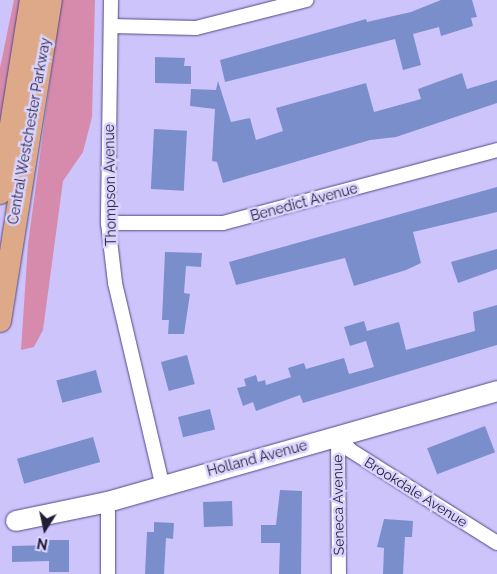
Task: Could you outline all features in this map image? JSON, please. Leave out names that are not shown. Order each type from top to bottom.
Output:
[{"type":"main road","name":"Central Westchester Parkway","points":[[0,193],[31,0]]},
{"type":"main road","name":"Central Westchester Parkway","points":[[0,321],[51,0]]},
{"type":"street","name":"Thompson Avenue","points":[[111,0],[108,223],[115,283],[162,484]]},
{"type":"street","points":[[111,26],[196,28],[303,0]]},
{"type":"street","name":"Benedict Avenue","points":[[108,223],[223,223],[497,150]]},
{"type":"street","name":"Holland Avenue","points":[[16,521],[108,502],[162,484],[497,391]]},
{"type":"street","name":"Brookdale Avenue","points":[[338,436],[350,450],[497,543]]},
{"type":"street","name":"Seneca Avenue","points":[[338,436],[339,574]]},
{"type":"street","points":[[108,502],[108,574]]},
{"type":"shaded area","points":[[14,0],[25,0],[0,130],[0,68]]},
{"type":"shaded area","points":[[61,0],[95,0],[92,117],[83,152],[63,181],[43,330],[34,347],[21,350],[28,244]]},
{"type":"building","points":[[441,0],[472,0],[477,17],[471,18],[473,26],[441,36],[439,27],[413,34],[421,65],[403,70],[395,39],[225,82],[220,60],[366,19],[367,22],[411,12]]},
{"type":"building","points":[[155,57],[185,58],[184,66],[191,66],[191,84],[155,83]]},
{"type":"building","points":[[462,73],[467,89],[497,80],[497,103],[396,137],[370,140],[223,183],[217,162],[212,161],[215,109],[190,106],[191,89],[216,90],[218,81],[231,122],[250,118],[256,140],[283,131],[276,108],[366,83],[374,112],[421,99],[418,89]]},
{"type":"building","points":[[154,129],[187,131],[184,191],[151,189]]},
{"type":"building","points":[[497,187],[497,212],[413,232],[421,263],[406,270],[354,286],[345,258],[236,285],[229,262]]},
{"type":"building","points":[[497,249],[497,269],[458,283],[451,262]]},
{"type":"building","points":[[165,252],[202,253],[201,267],[186,266],[184,293],[190,294],[184,334],[168,334],[169,320],[162,320]]},
{"type":"building","points":[[497,305],[497,345],[303,403],[300,395],[256,411],[253,402],[243,406],[237,388],[246,386],[244,379],[256,375],[258,382],[265,380],[266,385],[291,377],[288,368],[304,363],[306,369],[344,358],[349,374],[374,367],[366,341],[350,346],[344,327],[364,321],[367,331],[399,322],[406,350],[475,331],[473,312]]},
{"type":"building","points":[[187,355],[195,384],[169,391],[161,362]]},
{"type":"building","points":[[96,370],[102,392],[62,403],[56,381]]},
{"type":"building","points":[[210,409],[215,429],[183,437],[178,417]]},
{"type":"building","points":[[485,426],[495,452],[437,474],[427,448]]},
{"type":"building","points":[[93,437],[100,462],[24,484],[17,459]]},
{"type":"building","points":[[280,490],[302,491],[301,574],[279,574],[280,543],[261,543],[261,525],[276,525]]},
{"type":"building","points":[[232,501],[233,526],[204,527],[203,502]]},
{"type":"building","points":[[384,519],[413,521],[412,537],[405,537],[403,574],[383,574],[384,548],[377,547]]},
{"type":"building","points":[[154,522],[174,523],[173,539],[166,538],[164,574],[145,574],[147,532],[154,532]]},
{"type":"building","points":[[49,540],[69,540],[69,572],[49,572],[49,561],[12,562],[12,546],[49,545]]}]
